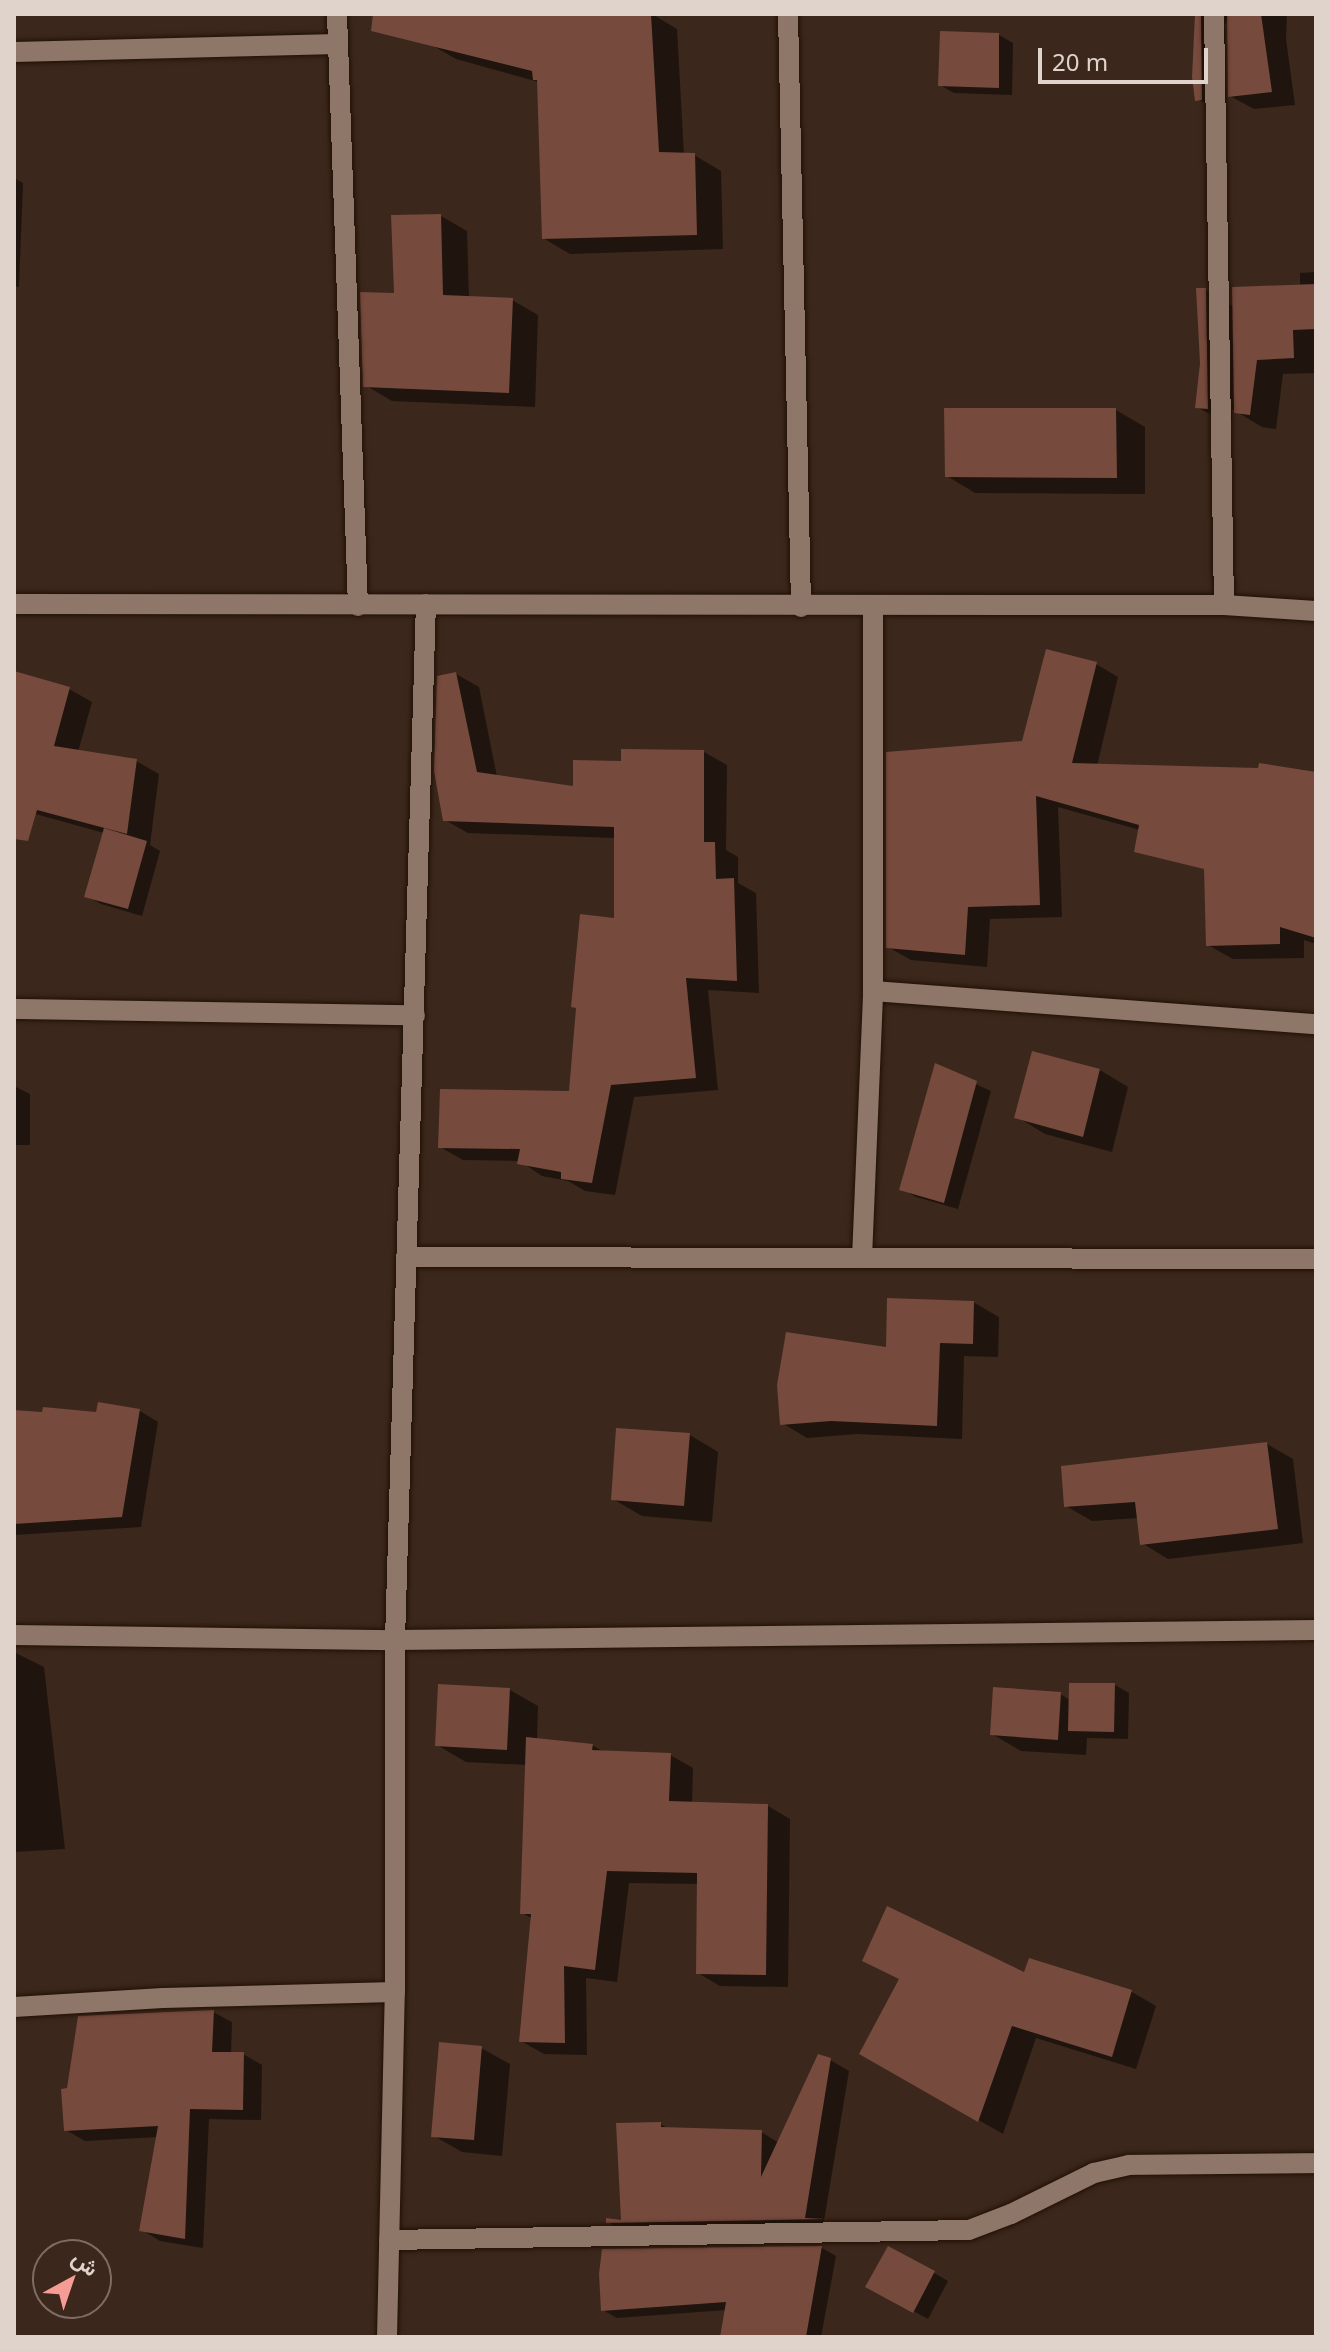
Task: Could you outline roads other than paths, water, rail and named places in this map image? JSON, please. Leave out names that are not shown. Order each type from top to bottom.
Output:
[{"type":"street","points":[[337,14],[358,606]]},
{"type":"street","points":[[788,14],[801,607]]},
{"type":"street","points":[[1214,14],[1224,605]]},
{"type":"street","points":[[14,52],[338,44]]},
{"type":"street","points":[[14,604],[1224,605],[1316,611]]},
{"type":"street","points":[[387,2337],[395,1992],[395,1640],[426,604]]},
{"type":"street","points":[[862,1258],[873,991],[873,607]]},
{"type":"street","points":[[873,991],[1316,1024]]},
{"type":"street","points":[[14,1009],[415,1015]]},
{"type":"street","points":[[406,1257],[1316,1259]]},
{"type":"street","points":[[14,1635],[395,1640],[1316,1630]]},
{"type":"street","points":[[14,2007],[163,1998],[395,1992]]},
{"type":"street","points":[[389,2240],[969,2230],[1011,2214],[1094,2173],[1129,2165],[1316,2163]]}]
